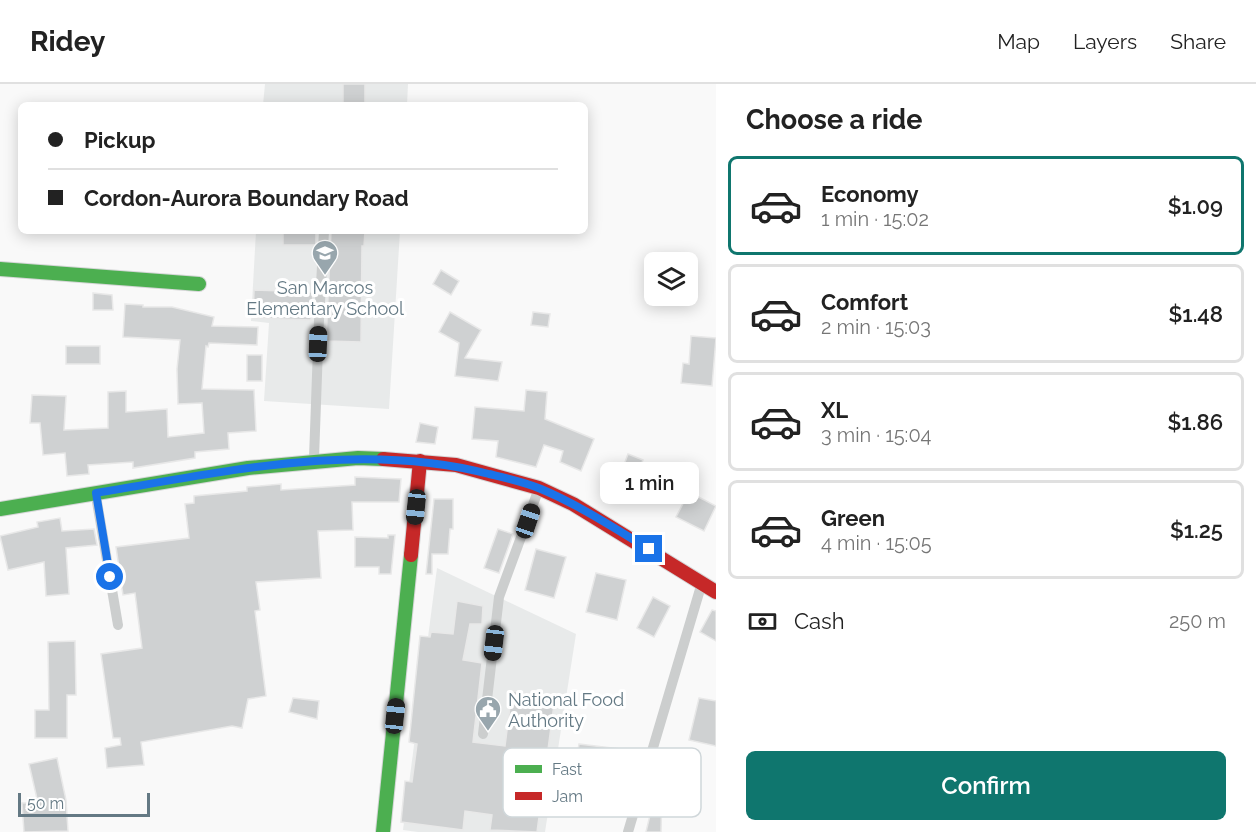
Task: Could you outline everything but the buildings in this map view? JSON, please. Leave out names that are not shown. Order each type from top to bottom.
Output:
[{"type":"main road","points":[[0,269],[199,284]]},
{"type":"main road","points":[[0,509],[248,468],[314,461],[358,458],[456,465],[539,488],[573,504],[716,592]]},
{"type":"main road","points":[[383,832],[420,461]]},
{"type":"lane","points":[[314,461],[324,234]]},
{"type":"lane","points":[[483,734],[499,597],[539,488]]},
{"type":"lane","points":[[96,493],[118,625]]},
{"type":"lane","points":[[653,748],[702,583]]},
{"type":"lane","points":[[628,832],[632,817]]},
{"type":"shaded area","points":[[265,84],[408,84],[407,102],[263,102]]},
{"type":"shaded area","name":"San Marcos Elementary School","points":[[256,234],[400,234],[389,409],[264,401],[269,323],[251,321]]},
{"type":"shaded area","name":"National Food Authority","points":[[437,568],[576,634],[558,748],[503,748],[503,817],[547,817],[545,832],[403,830]]},
{"type":"traffic: fast","points":[[0,269],[199,284]]},
{"type":"traffic: fast","points":[[0,509],[248,468],[358,458],[383,459]]},
{"type":"traffic: fast","points":[[383,832],[411,555]]},
{"type":"traffic: jam","points":[[383,459],[456,465],[539,488],[573,504],[716,592]]},
{"type":"traffic: jam","points":[[411,555],[420,461]]},
{"type":"place","name":"San Marcos Elementary School","points":[[325,276]]},
{"type":"place","name":"National Food Authority","points":[[488,732]]},
{"type":"route","points":[[110,577],[96,493],[248,468],[333,459],[387,458],[420,461],[456,465],[505,478],[539,488],[573,504],[649,549]]}]
